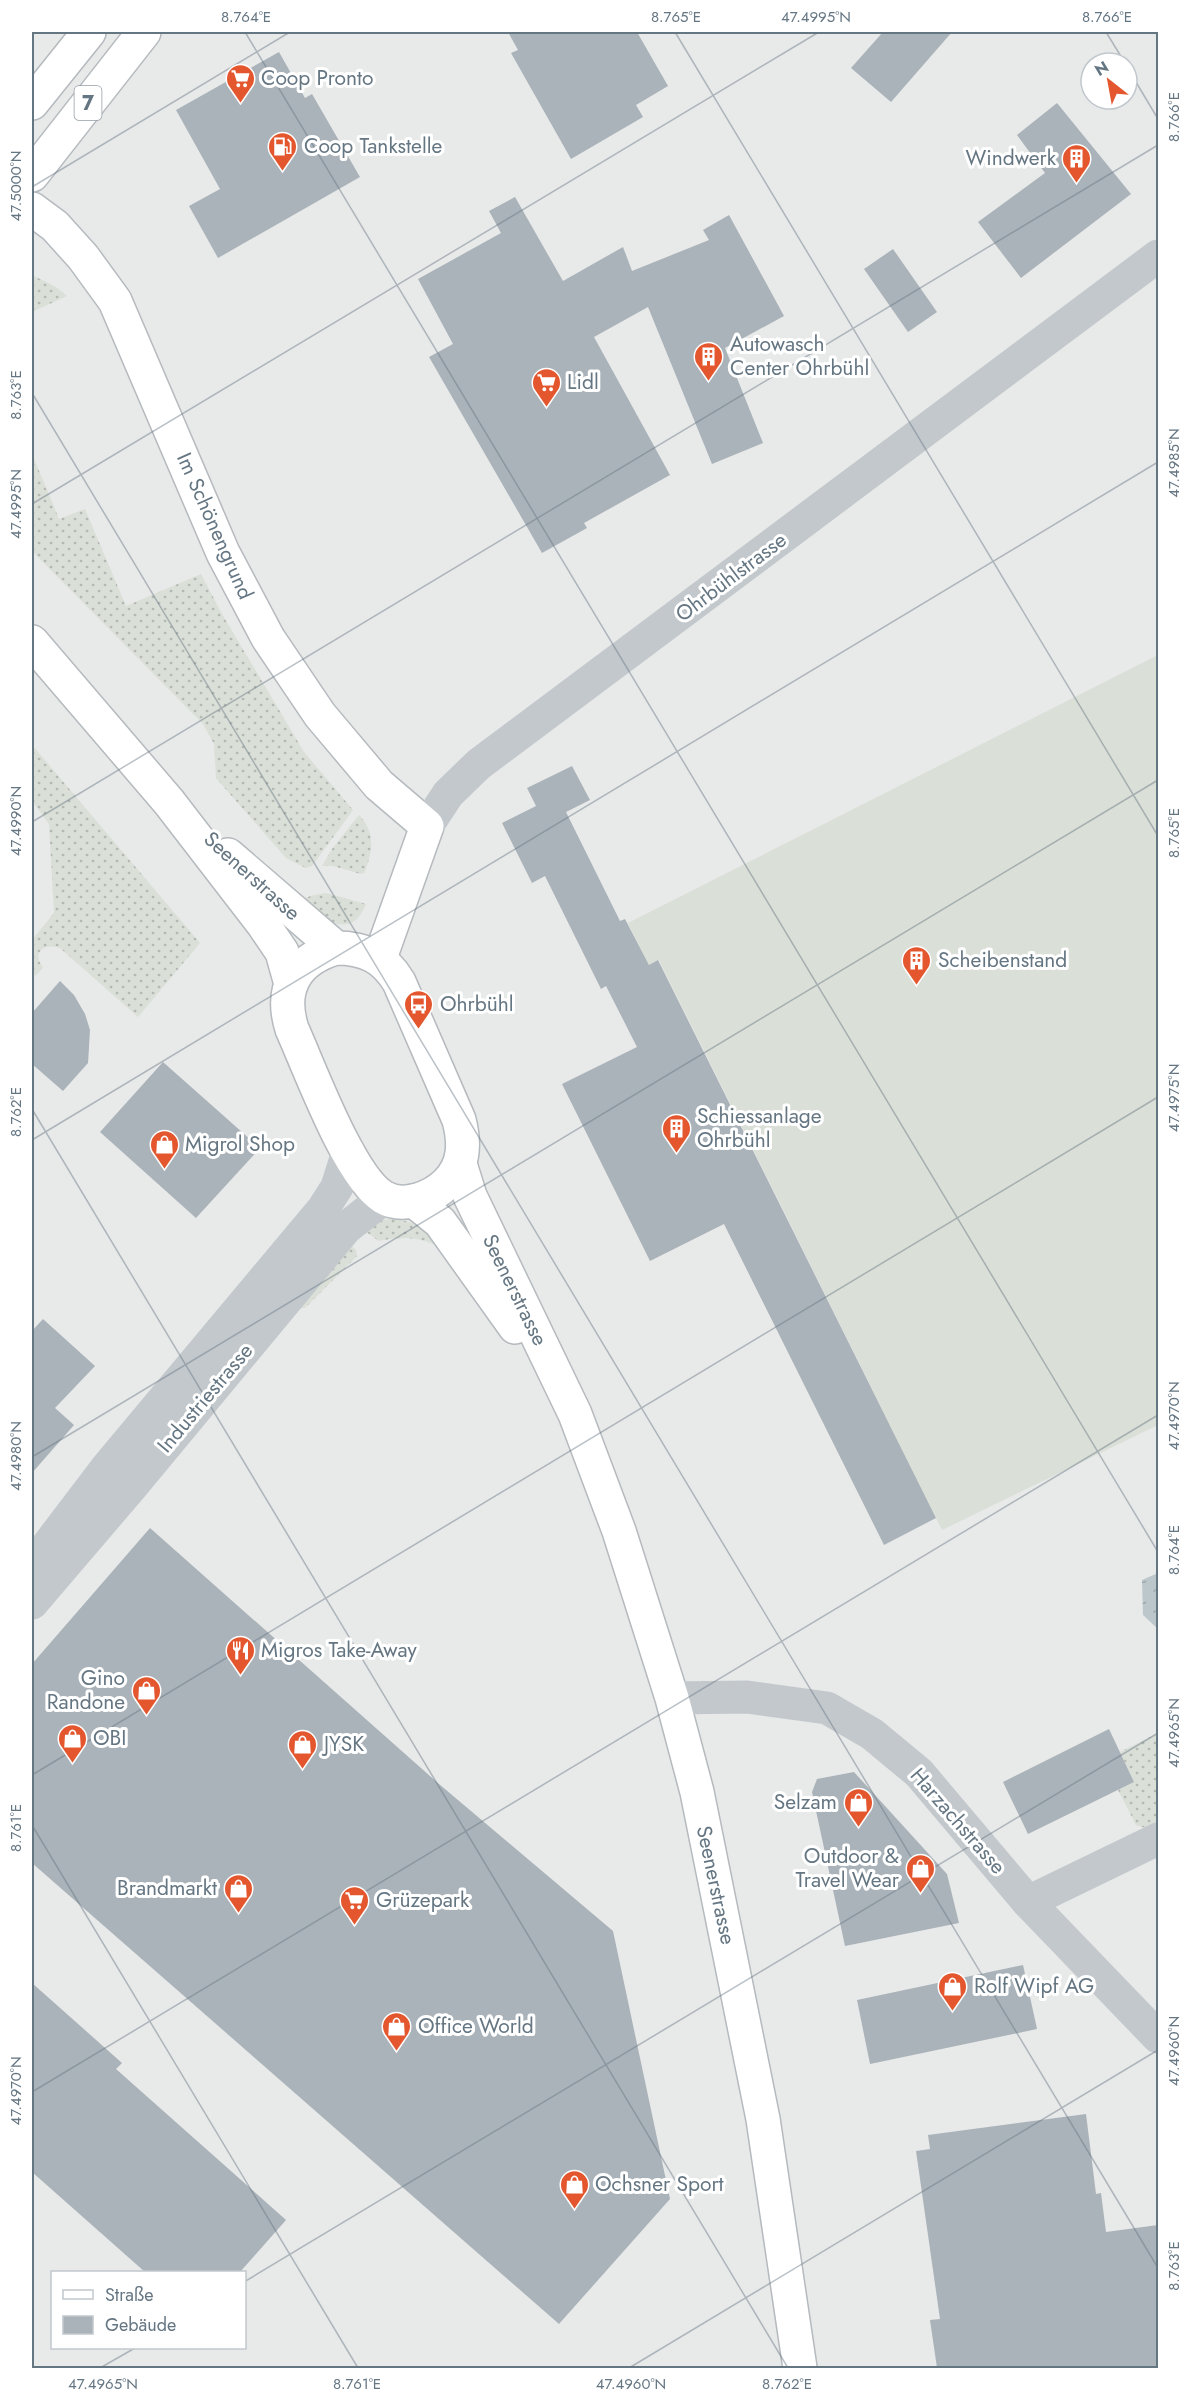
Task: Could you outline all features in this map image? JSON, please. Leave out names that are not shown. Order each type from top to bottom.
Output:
[{"type":"main road","name":"7","points":[[32,103],[89,32]]},
{"type":"main road","name":"7","points":[[32,175],[144,32]]},
{"type":"main road","name":"Im Schönengrund","points":[[32,209],[55,226],[83,256],[115,301],[223,553],[268,638],[327,724],[379,785],[427,826]]},
{"type":"main road","name":"Seenerstrasse","points":[[32,642],[169,802],[263,924],[282,952],[291,984]]},
{"type":"main road","name":"Seenerstrasse","points":[[169,802],[336,948]]},
{"type":"main road","name":"Ohrbühlstrasse","points":[[380,958],[427,826]]},
{"type":"main road","name":"Seenerstrasse","points":[[575,1414],[440,1222],[362,1177],[348,1152],[287,1014],[287,999],[298,971],[322,952],[336,948],[366,951],[380,958],[399,982],[459,1120],[463,1134],[460,1164],[470,1196],[575,1414],[619,1531],[672,1698],[697,1792],[763,2119],[800,2368]]},
{"type":"main road","points":[[399,1199],[429,1197],[452,1178],[460,1164]]},
{"type":"street","name":"Ohrbühlstrasse","points":[[427,826],[448,794],[479,764],[1158,256]]},
{"type":"street","name":"Industriestrasse","points":[[32,1566],[108,1466],[323,1209],[337,1187],[348,1152]]},
{"type":"street","name":"Industriestrasse","points":[[32,1603],[346,1228],[399,1199]]},
{"type":"street","name":"Harzachstrasse","points":[[672,1698],[747,1697],[827,1708],[872,1734],[919,1773],[1028,1902],[1158,2037]]},
{"type":"street","points":[[1028,1902],[1158,1839]]},
{"type":"shaded area","points":[[32,32],[1158,32],[1158,2368],[32,2368]]},
{"type":"shaded area","points":[[32,275],[56,287],[67,296],[32,312]]},
{"type":"shaded area","points":[[32,454],[59,519],[85,509],[126,606],[201,574],[222,614],[304,752],[353,810],[312,866],[306,868],[286,858],[216,778],[214,744],[203,724],[32,551]]},
{"type":"shaded area","points":[[1158,655],[1158,1425],[942,1530],[659,960],[649,965],[628,923]]},
{"type":"shaded area","points":[[32,745],[200,943],[138,1017],[60,948],[49,947],[41,950],[39,957],[43,968],[35,976],[32,973],[32,940],[54,913],[49,824],[32,801]]},
{"type":"shaded area","points":[[359,815],[368,829],[371,843],[364,873],[333,866],[322,866],[332,849]]},
{"type":"shaded area","points":[[326,893],[366,904],[360,916],[344,924],[326,920],[300,902],[310,896]]},
{"type":"shaded area","points":[[392,1219],[418,1226],[438,1246],[409,1238],[379,1241],[363,1230],[382,1220]]},
{"type":"shaded area","points":[[348,1243],[356,1250],[357,1256],[305,1308],[298,1308]]},
{"type":"shaded area","points":[[1158,1733],[1158,1832],[1136,1825],[1118,1790],[1134,1782],[1120,1752]]},
{"type":"water","points":[[1158,1573],[1158,1629],[1143,1615],[1142,1580]]},
{"type":"building","points":[[508,32],[637,32],[668,86],[636,105],[643,117],[571,159],[511,53],[518,50]]},
{"type":"building","points":[[883,32],[952,32],[891,102],[851,68]]},
{"type":"building","name":"Coop Tankstelle","points":[[279,52],[305,98],[312,94],[360,177],[218,258],[189,206],[220,189],[176,110]]},
{"type":"building","name":"Windwerk","points":[[1057,103],[1131,194],[1021,278],[978,222],[1045,173],[1017,135]]},
{"type":"building","name":"Lidl","points":[[515,197],[563,281],[623,247],[632,271],[709,240],[703,230],[729,215],[784,316],[725,348],[763,443],[712,464],[648,307],[594,337],[670,475],[584,523],[587,528],[542,553],[429,357],[453,344],[418,279],[501,233],[489,211]]},
{"type":"building","points":[[893,249],[937,312],[908,332],[864,269]]},
{"type":"building","name":"Schiessanlage Ohrbühl","points":[[572,766],[590,800],[566,812],[620,921],[625,919],[649,965],[658,960],[936,1518],[884,1545],[724,1224],[650,1261],[562,1084],[637,1047],[606,986],[601,989],[545,876],[532,883],[502,823],[536,806],[527,788]]},
{"type":"building","points":[[60,981],[74,995],[85,1014],[90,1030],[88,1063],[63,1091],[32,1064],[32,1013]]},
{"type":"building","points":[[163,1062],[260,1148],[196,1218],[100,1132]]},
{"type":"building","points":[[43,1319],[95,1366],[55,1408],[74,1425],[32,1473],[32,1331]]},
{"type":"building","name":"Grüzepark","points":[[150,1528],[439,1784],[613,1931],[670,2199],[559,2324],[32,1863],[32,1664]]},
{"type":"building","points":[[1109,1729],[1134,1782],[1028,1834],[1003,1782]]},
{"type":"building","points":[[854,1772],[947,1874],[959,1923],[845,1946],[812,1792],[817,1779]]},
{"type":"building","points":[[1023,1965],[1037,2029],[870,2064],[857,2000]]},
{"type":"building","points":[[32,1983],[122,2063],[116,2069],[286,2220],[241,2271],[144,2271],[32,2172]]},
{"type":"building","points":[[1086,2114],[1096,2194],[1101,2193],[1106,2232],[1158,2225],[1158,2368],[937,2368],[930,2320],[940,2319],[916,2151],[930,2149],[928,2135]]},
{"type":"place","name":"Coop Pronto","points":[[240,104]]},
{"type":"place","name":"Coop Tankstelle","points":[[283,172]]},
{"type":"place","name":"Windwerk","points":[[1077,184]]},
{"type":"place","name":"Autowasch Center Ohrbühl","points":[[709,382]]},
{"type":"place","name":"Lidl","points":[[546,408]]},
{"type":"place","name":"Scheibenstand","points":[[917,986]]},
{"type":"place","name":"Ohrbühl","points":[[419,1030]]},
{"type":"place","name":"Schiessanlage Ohrbühl","points":[[676,1154]]},
{"type":"place","name":"Migrol Shop","points":[[164,1170]]},
{"type":"place","name":"Migros Take-Away","points":[[240,1676]]},
{"type":"place","name":"Gino Randone","points":[[146,1716]]},
{"type":"place","name":"OBI","points":[[72,1764]]},
{"type":"place","name":"JYSK","points":[[303,1770]]},
{"type":"place","name":"Selzam","points":[[858,1828]]},
{"type":"place","name":"Outdoor & Travel Wear","points":[[920,1894]]},
{"type":"place","name":"Brandmarkt","points":[[238,1914]]},
{"type":"place","name":"Grüzepark","points":[[355,1926]]},
{"type":"place","name":"Rolf Wipf AG","points":[[953,2012]]},
{"type":"place","name":"Office World","points":[[397,2052]]},
{"type":"place","name":"Ochsner Sport","points":[[574,2210]]}]
